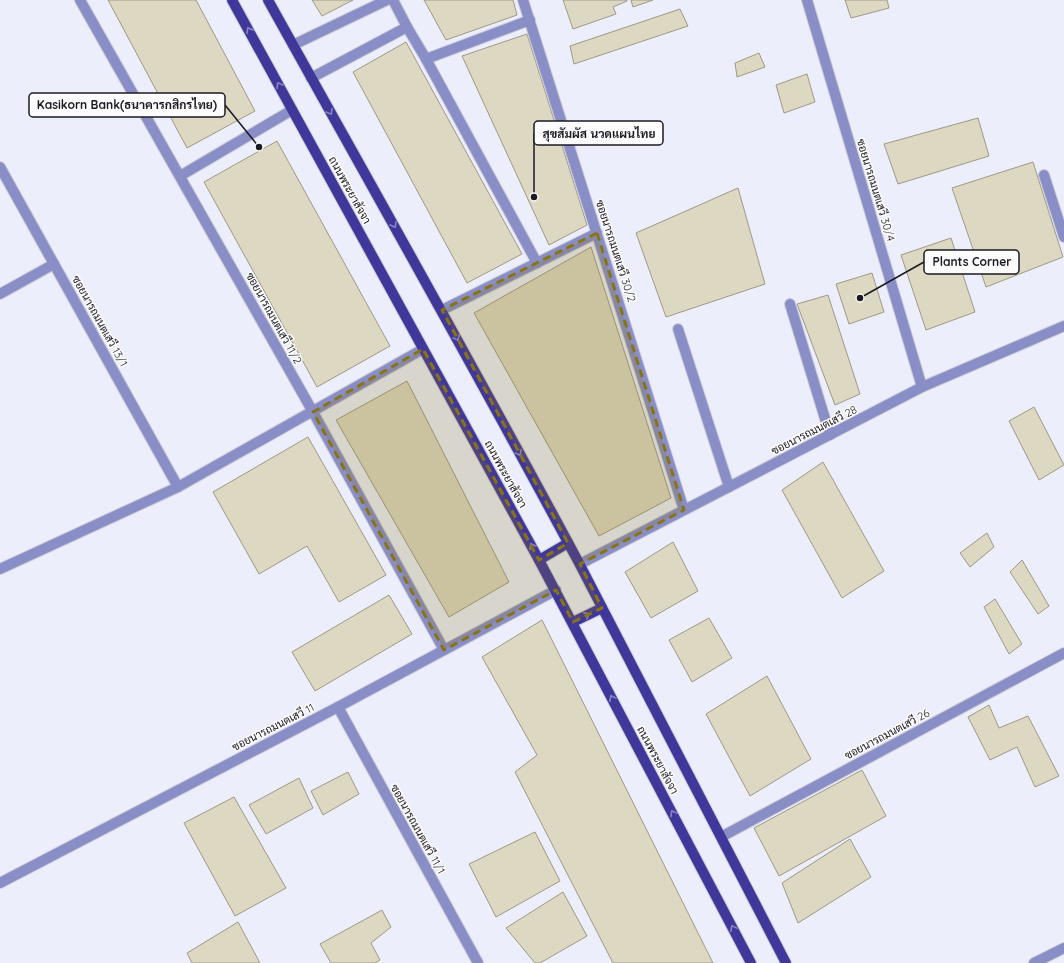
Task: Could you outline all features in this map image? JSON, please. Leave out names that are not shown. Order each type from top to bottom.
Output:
[{"type":"main road","name":"ถนนพระยาสัจจา","points":[[232,0],[556,590],[751,963]]},
{"type":"main road","name":"ถนนพระยาสัจจา","points":[[268,0],[442,310],[580,564],[786,963]]},
{"type":"main road","points":[[539,560],[568,543]]},
{"type":"main road","points":[[573,622],[602,608]]},
{"type":"street","name":"ซอยนารถมนตเสวี 11/2","points":[[80,0],[313,412],[444,650]]},
{"type":"street","points":[[293,45],[387,0]]},
{"type":"street","points":[[393,0],[537,263]]},
{"type":"street","name":"ซอยนารถมนตเสวี 30/2","points":[[524,0],[684,510]]},
{"type":"street","name":"ซอยนารถมนตเสวี 30/4","points":[[807,0],[922,387]]},
{"type":"street","points":[[426,59],[530,20]]},
{"type":"street","points":[[311,78],[407,28]]},
{"type":"street","points":[[180,176],[292,110]]},
{"type":"street","name":"ซอยนารถมนตเสวี 13/1","points":[[0,167],[178,487]]},
{"type":"street","points":[[1044,175],[1064,237]]},
{"type":"street","points":[[442,310],[597,233]]},
{"type":"street","points":[[0,294],[54,264]]},
{"type":"street","points":[[790,304],[830,435]]},
{"type":"street","name":"ซอยนารถมนตเสวี 28","points":[[580,564],[922,387],[1064,326]]},
{"type":"street","points":[[678,329],[729,487]]},
{"type":"street","points":[[0,569],[178,487],[423,349]]},
{"type":"street","name":"ซอยนารถมนตเสวี 11","points":[[0,883],[338,707],[556,590]]},
{"type":"street","name":"ซอยนารถมนตเสวี 26","points":[[721,837],[1064,653]]},
{"type":"street","name":"ซอยนารถมนตเสวี 11/1","points":[[338,707],[477,963]]},
{"type":"street","points":[[1034,963],[1064,948]]},
{"type":"highlighted area","points":[[597,233],[684,510],[580,564],[602,608],[573,622],[556,590],[444,650],[313,412],[423,349],[539,560],[568,543],[442,310]]},
{"type":"building","points":[[108,0],[196,0],[255,111],[187,148]]},
{"type":"building","points":[[312,0],[353,0],[322,16]]},
{"type":"building","points":[[424,0],[513,0],[517,15],[446,40]]},
{"type":"building","points":[[563,0],[627,1],[613,7],[616,14],[573,29]]},
{"type":"building","points":[[631,0],[653,0],[633,7]]},
{"type":"building","points":[[845,0],[887,0],[889,8],[851,18]]},
{"type":"building","points":[[680,9],[688,26],[574,64],[570,46]]},
{"type":"building","points":[[527,34],[587,225],[549,245],[462,56]]},
{"type":"building","points":[[406,42],[522,254],[467,283],[353,72]]},
{"type":"building","points":[[759,53],[765,67],[737,77],[735,63]]},
{"type":"building","points":[[807,74],[815,102],[784,113],[776,85]]},
{"type":"building","points":[[978,118],[989,156],[898,184],[884,144]]},
{"type":"building","points":[[277,141],[390,346],[317,387],[204,182]]},
{"type":"building","points":[[1033,162],[1063,257],[986,287],[952,188]]},
{"type":"building","points":[[738,188],[765,284],[666,317],[636,233]]},
{"type":"building","points":[[951,238],[975,312],[926,330],[901,255]]},
{"type":"building","points":[[591,247],[671,498],[599,536],[474,313]]},
{"type":"building","points":[[872,273],[884,312],[849,324],[836,284]]},
{"type":"building","points":[[828,295],[860,394],[835,405],[797,304]]},
{"type":"building","points":[[407,381],[509,582],[449,617],[336,420]]},
{"type":"building","points":[[1034,407],[1064,465],[1039,480],[1009,421]]},
{"type":"building","points":[[308,437],[386,575],[339,602],[307,546],[259,574],[213,492]]},
{"type":"building","points":[[823,462],[884,571],[842,598],[782,490]]},
{"type":"building","points":[[987,533],[994,547],[970,567],[960,553]]},
{"type":"building","points":[[673,542],[698,591],[651,618],[625,572]]},
{"type":"building","points":[[1022,560],[1049,606],[1038,614],[1010,572]]},
{"type":"building","points":[[389,595],[412,634],[315,691],[292,652]]},
{"type":"building","points":[[995,599],[1022,644],[1009,654],[984,607]]},
{"type":"building","points":[[709,618],[732,658],[692,682],[669,640]]},
{"type":"building","points":[[542,620],[713,963],[613,963],[515,772],[537,755],[482,657]]},
{"type":"building","points":[[767,676],[811,759],[750,796],[706,714]]},
{"type":"building","points":[[989,705],[999,728],[1028,716],[1059,776],[1035,787],[1017,747],[990,760],[968,717]]},
{"type":"building","points":[[862,770],[886,816],[779,876],[754,828]]},
{"type":"building","points":[[348,772],[359,794],[323,815],[311,791]]},
{"type":"building","points":[[299,778],[313,808],[266,834],[249,805]]},
{"type":"building","points":[[234,797],[286,888],[235,916],[184,823]]},
{"type":"building","points":[[535,832],[560,881],[496,917],[469,864]]},
{"type":"building","points":[[850,839],[871,877],[798,923],[782,883]]},
{"type":"building","points":[[563,892],[587,936],[540,963],[535,963],[506,928]]},
{"type":"building","points":[[382,910],[391,927],[371,943],[380,960],[375,963],[331,963],[320,944]]},
{"type":"building","points":[[238,922],[260,963],[192,963],[187,953]]},
{"type":"place","name":"Kasikorn Bank(ธนาคารกสิกรไทย)","points":[[259,147]]},
{"type":"place","name":"สุขสัมผัส นวดแผนไทย","points":[[534,197]]},
{"type":"place","name":"Plants Corner","points":[[860,298]]}]
